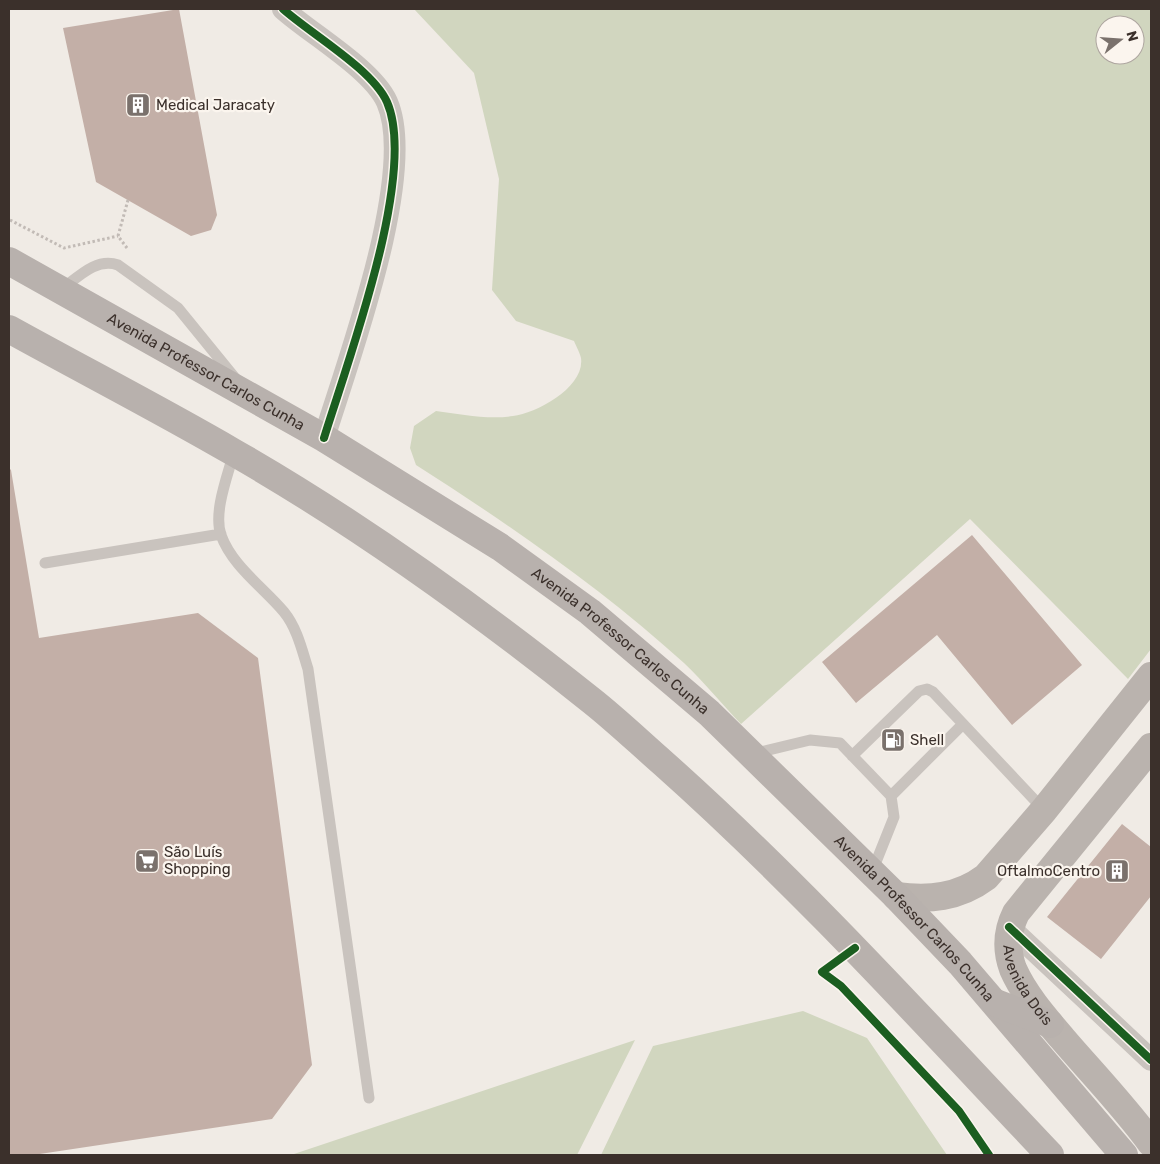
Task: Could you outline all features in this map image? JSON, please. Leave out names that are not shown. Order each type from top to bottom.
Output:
[{"type":"main road","name":"Avenida Professor Carlos Cunha","points":[[9,261],[324,438],[500,547],[590,612],[709,713],[896,896],[960,963],[1124,1155]]},
{"type":"main road","points":[[9,329],[234,452],[337,516],[456,597],[593,702],[721,814],[855,948],[1050,1155]]},
{"type":"main road","points":[[896,896],[920,899],[940,897],[974,886],[986,878],[1044,810],[1151,676]]},
{"type":"main road","name":"Avenida Dois","points":[[1151,748],[1016,913],[1009,928],[1008,948],[1013,967],[1022,986],[1050,1024],[1151,1143]]},
{"type":"main road","points":[[994,1003],[1050,1024]]},
{"type":"main road","points":[[977,1078],[1024,1155]]},
{"type":"street","points":[[283,9],[304,28],[347,57],[369,78],[387,102],[393,126],[394,184],[373,278],[324,438]]},
{"type":"street","points":[[1009,928],[1151,1060]]},
{"type":"lane","points":[[60,290],[96,265],[108,262],[118,265],[178,308],[250,397]]},
{"type":"lane","points":[[234,452],[220,499],[221,534],[236,560],[286,614],[299,640],[308,669],[369,1098]]},
{"type":"lane","points":[[45,563],[221,534]]},
{"type":"lane","points":[[852,756],[919,691],[927,689],[933,692],[1044,810]]},
{"type":"lane","points":[[891,796],[963,724]]},
{"type":"lane","points":[[751,754],[810,740],[828,740],[840,743],[891,796],[894,816],[871,873]]},
{"type":"path","points":[[118,236],[128,200]]},
{"type":"path","points":[[10,220],[64,248],[118,236]]},
{"type":"path","points":[[118,236],[130,251]]},
{"type":"green space","points":[[414,9],[1151,9],[1151,649],[1128,679],[970,519],[741,724],[684,663],[653,635],[588,583],[520,534],[416,465],[410,448],[414,426],[436,411],[494,417],[523,414],[558,397],[568,388],[580,369],[581,358],[574,341],[516,321],[492,290],[499,179],[474,73]]},
{"type":"green space","points":[[803,1011],[867,1038],[947,1155],[601,1155],[653,1046]]},
{"type":"green space","points":[[635,1040],[577,1155],[291,1155]]},
{"type":"building","name":"Medical Jaracaty","points":[[179,9],[217,215],[211,230],[191,236],[96,182],[63,28]]},
{"type":"building","name":"São Luís Shopping","points":[[9,468],[11,470],[39,638],[198,613],[258,658],[312,1065],[272,1119],[33,1155],[9,1155]]},
{"type":"building","points":[[972,535],[1082,665],[1012,725],[937,635],[856,703],[822,662]]},
{"type":"building","name":"OftalmoCentro","points":[[1122,824],[1151,847],[1151,896],[1101,959],[1047,917]]},
{"type":"cycle path","points":[[283,9],[340,52],[368,77],[387,102],[394,134],[393,174],[387,220],[376,268],[324,438]]},
{"type":"cycle path","points":[[1009,927],[1151,1060]]},
{"type":"cycle path","points":[[855,948],[822,972],[841,986],[959,1111],[989,1155]]},
{"type":"place","name":"Medical Jaracaty","points":[[138,105]]},
{"type":"place","name":"Shell","points":[[893,740]]},
{"type":"place","name":"São Luís Shopping","points":[[147,861]]},
{"type":"place","name":"OftalmoCentro","points":[[1117,871]]}]
